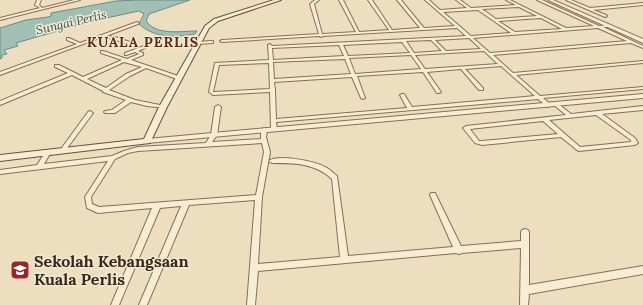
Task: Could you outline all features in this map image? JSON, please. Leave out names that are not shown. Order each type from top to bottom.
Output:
[{"type":"main road","points":[[0,158],[147,141],[163,107],[205,29],[216,20],[279,0]]},
{"type":"street","points":[[39,0],[37,5],[41,8]]},
{"type":"street","points":[[0,19],[78,0]]},
{"type":"street","points":[[307,0],[312,2],[317,0]]},
{"type":"street","points":[[341,0],[358,33]]},
{"type":"street","points":[[370,0],[391,31]]},
{"type":"street","points":[[398,0],[423,29]]},
{"type":"street","points":[[427,0],[541,98],[570,116]]},
{"type":"street","points":[[458,0],[470,9]]},
{"type":"street","points":[[508,0],[565,29]]},
{"type":"street","points":[[539,0],[643,47]]},
{"type":"street","points":[[550,0],[643,40]]},
{"type":"street","points":[[568,0],[605,16]]},
{"type":"street","points":[[312,2],[321,36]]},
{"type":"street","points":[[590,9],[643,4]]},
{"type":"street","points":[[440,11],[519,6]]},
{"type":"street","points":[[479,9],[514,34]]},
{"type":"street","points":[[495,20],[541,17]]},
{"type":"street","points":[[0,74],[137,23]]},
{"type":"street","points":[[270,47],[470,37],[608,26]]},
{"type":"street","points":[[222,42],[458,27]]},
{"type":"street","points":[[101,36],[114,38],[135,45]]},
{"type":"street","points":[[432,38],[445,52]]},
{"type":"street","points":[[68,39],[80,44]]},
{"type":"street","points":[[269,39],[274,125]]},
{"type":"street","points":[[402,40],[439,92]]},
{"type":"street","points":[[197,43],[212,42]]},
{"type":"street","points":[[489,54],[631,42]]},
{"type":"street","points":[[341,44],[363,98]]},
{"type":"street","points":[[126,54],[145,47]]},
{"type":"street","points":[[273,90],[222,94],[213,94],[211,92],[217,64],[485,50]]},
{"type":"street","points":[[83,79],[143,54],[135,51]]},
{"type":"street","points":[[102,52],[179,78]]},
{"type":"street","points":[[513,74],[643,62]]},
{"type":"street","points":[[272,81],[503,65]]},
{"type":"street","points":[[57,66],[129,101],[163,107]]},
{"type":"street","points":[[106,91],[128,75],[145,67]]},
{"type":"street","points":[[462,68],[481,89]]},
{"type":"street","points":[[0,103],[72,73]]},
{"type":"street","points":[[0,172],[113,158],[126,152],[138,149],[264,135],[274,125],[411,109],[643,88]]},
{"type":"street","points":[[402,95],[411,109]]},
{"type":"street","points":[[274,125],[435,115],[643,96]]},
{"type":"street","points":[[107,112],[113,112],[129,101]]},
{"type":"street","points":[[211,140],[218,107]]},
{"type":"street","points":[[430,108],[435,115]]},
{"type":"street","points":[[561,135],[482,143],[477,142],[466,128],[643,108]]},
{"type":"street","points":[[64,150],[90,113]]},
{"type":"street","points":[[544,119],[576,148],[584,150],[635,143],[633,139],[597,113]]},
{"type":"street","points":[[147,141],[211,140],[264,135]]},
{"type":"street","points":[[251,305],[259,197],[267,152],[264,135]]},
{"type":"street","points":[[39,167],[48,152]]},
{"type":"street","points":[[113,158],[88,197],[89,206],[105,210],[259,197]]},
{"type":"street","points":[[272,161],[303,162],[325,169],[335,178],[344,260]]},
{"type":"street","points":[[433,195],[459,251]]},
{"type":"street","points":[[143,305],[186,203]]},
{"type":"street","points":[[115,305],[157,206]]},
{"type":"street","points":[[524,305],[525,232]]},
{"type":"street","points":[[254,268],[459,251],[524,244]]},
{"type":"street","points":[[525,290],[643,270]]},
{"type":"water","name":"Sungai Perlis","points":[[190,0],[149,14],[146,21],[156,29],[163,31],[197,31],[195,34],[180,36],[159,35],[145,29],[139,24],[144,14],[139,11],[92,21],[16,43],[18,46],[4,50],[7,54],[2,55],[2,58],[0,59],[0,28],[26,20],[48,17],[51,16],[51,13],[116,1]]},
{"type":"place","name":"Sekolah Kebangsaan Kuala Perlis","points":[[20,270]]},
{"type":"district","name":"KUALA PERLIS","points":[[143,42]]}]
